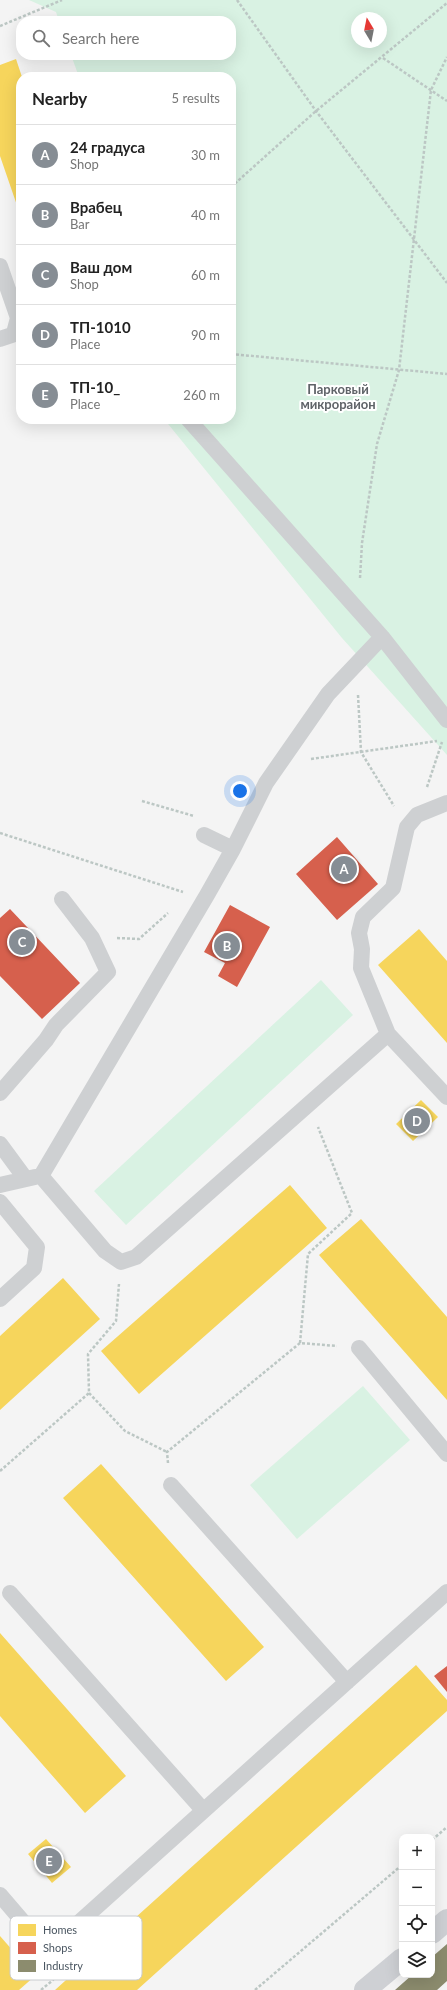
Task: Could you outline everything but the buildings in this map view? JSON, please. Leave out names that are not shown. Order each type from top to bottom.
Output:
[{"type":"main road","points":[[435,1930],[447,1920]]},
{"type":"main road","points":[[365,1990],[399,1962]]},
{"type":"lane","points":[[0,266],[16,312]]},
{"type":"lane","points":[[12,334],[16,323]]},
{"type":"lane","points":[[192,424],[359,610],[447,720]]},
{"type":"lane","points":[[0,1185],[33,1177],[207,895],[233,849],[266,783],[328,694],[382,637]]},
{"type":"lane","points":[[447,803],[412,821],[393,888],[363,917],[359,933],[362,949],[360,968],[388,1034],[447,1097]]},
{"type":"lane","points":[[204,836],[233,849]]},
{"type":"lane","points":[[0,1093],[46,1040],[56,1026],[108,972],[92,938],[62,899]]},
{"type":"lane","points":[[0,1144],[105,1251],[121,1262],[136,1257],[388,1034]]},
{"type":"lane","points":[[0,1202],[37,1247],[34,1268],[0,1299]]},
{"type":"lane","points":[[359,1348],[447,1454]]},
{"type":"lane","points":[[171,1485],[347,1682]]},
{"type":"lane","points":[[86,1916],[447,1592]]},
{"type":"lane","points":[[10,1593],[204,1810]]},
{"type":"lane","points":[[0,1895],[18,1916]]},
{"type":"path","points":[[24,16],[62,0]]},
{"type":"path","points":[[236,0],[316,111],[447,283]]},
{"type":"path","points":[[236,183],[316,111],[447,3]]},
{"type":"path","points":[[0,26],[16,19]]},
{"type":"path","points":[[359,610],[362,543],[377,444],[399,370],[431,90],[447,57]]},
{"type":"path","points":[[382,58],[447,101]]},
{"type":"path","points":[[236,354],[447,374]]},
{"type":"path","points":[[357,663],[361,752],[412,821]]},
{"type":"path","points":[[412,821],[443,740]]},
{"type":"path","points":[[279,764],[447,740]]},
{"type":"path","points":[[0,833],[190,894],[207,895]]},
{"type":"path","points":[[92,938],[139,939],[173,909]]},
{"type":"path","points":[[300,1343],[308,1254],[352,1213],[309,1104]]},
{"type":"path","points":[[121,1262],[116,1321],[88,1354],[89,1393],[125,1431],[167,1452]]},
{"type":"path","points":[[167,1452],[300,1343],[359,1348]]},
{"type":"path","points":[[0,1471],[89,1393]]},
{"type":"path","points":[[167,1452],[171,1485]]},
{"type":"path","points":[[435,1837],[447,1827]]},
{"type":"path","points":[[256,1990],[399,1868]]},
{"type":"path","points":[[41,1990],[53,1980]]},
{"type":"green space","points":[[29,0],[447,0],[447,755],[342,638],[168,424],[236,424],[236,72],[77,72],[73,60],[236,60],[236,16],[57,16],[56,12]]},
{"type":"green space","points":[[321,980],[353,1015],[126,1225],[94,1191]]},
{"type":"green space","points":[[363,1386],[410,1440],[297,1539],[250,1485]]},
{"type":"place","name":"24 градуса","points":[[344,869]]},
{"type":"place","name":"Ваш дом","points":[[22,942]]},
{"type":"place","name":"Врабец","points":[[227,946]]},
{"type":"place","name":"ТП-1010","points":[[417,1121]]},
{"type":"place","name":"ТП-10_","points":[[49,1861]]},
{"type":"district","name":"Парковый микрорайон","points":[[338,396]]}]
